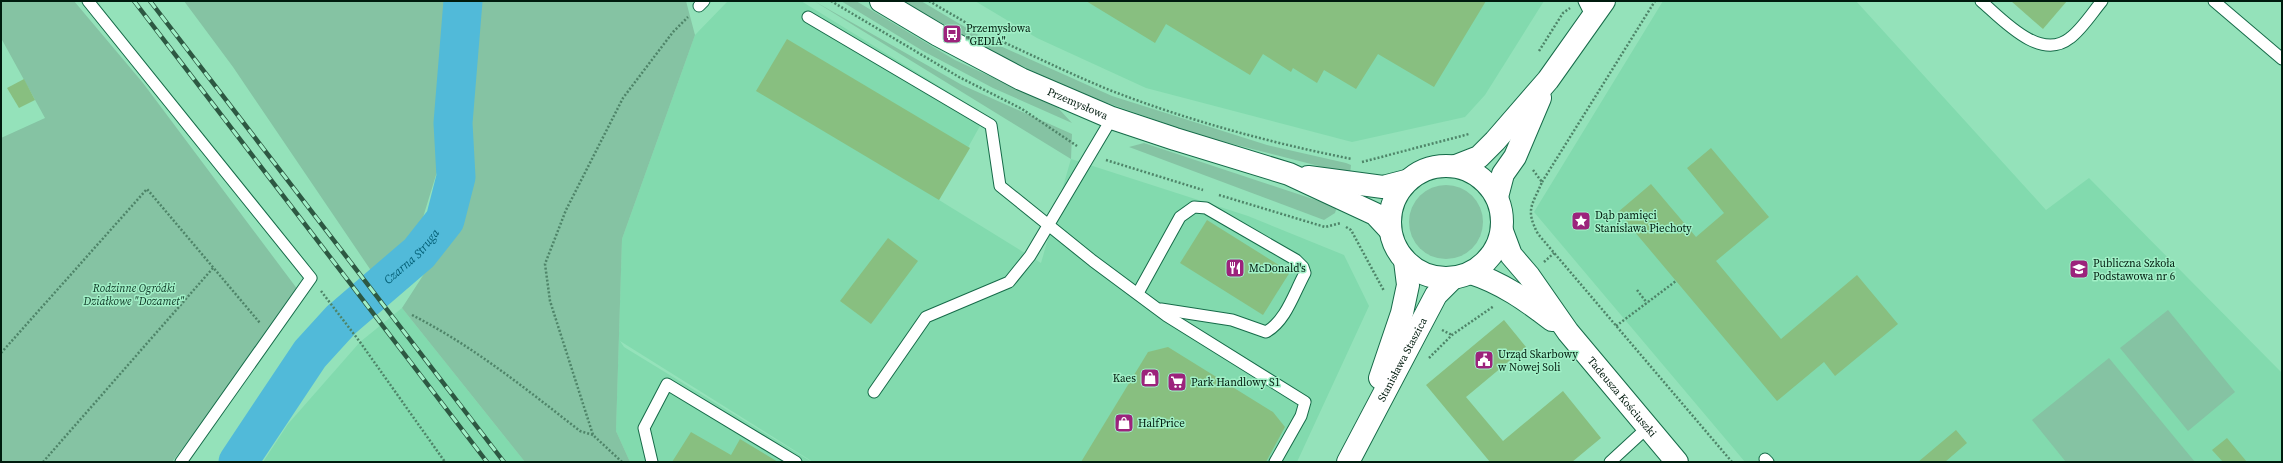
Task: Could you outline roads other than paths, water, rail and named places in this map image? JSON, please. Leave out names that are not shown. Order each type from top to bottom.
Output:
[{"type":"street","name":"Przemysłowa","points":[[881,1],[938,35],[1014,76],[1112,118],[1175,140],[1288,174],[1375,214],[1389,229]]},
{"type":"street","points":[[1497,197],[1503,174],[1515,157],[1548,80],[1593,6]]},
{"type":"street","points":[[1456,166],[1479,156],[1548,80]]},
{"type":"street","points":[[1438,165],[1456,166],[1472,171],[1482,179],[1497,197],[1502,214],[1502,232],[1496,248],[1485,262],[1462,275],[1436,278],[1419,272],[1405,261],[1394,246],[1389,229],[1390,212],[1396,195],[1406,180],[1421,171],[1438,165]]},
{"type":"street","name":"Przemysłowa","points":[[1288,174],[1383,187],[1406,180]]},
{"type":"street","name":"Tadeusza Kościuszki","points":[[1502,232],[1511,255],[1529,276],[1568,332],[1677,462]]},
{"type":"street","name":"Stanisława Staszica","points":[[1352,454],[1402,313],[1408,285],[1405,261]]},
{"type":"street","name":"Tadeusza Kościuszki","points":[[1462,275],[1491,279],[1515,292],[1568,332]]},
{"type":"street","name":"Stanisława Staszica","points":[[1352,454],[1436,295],[1462,275]]},
{"type":"lane","points":[[88,1],[311,278],[181,462]]},
{"type":"lane","points":[[1981,1],[2027,39],[2041,44],[2064,42],[2071,38],[2102,1]]},
{"type":"lane","points":[[2214,1],[2282,59]]},
{"type":"lane","points":[[808,17],[991,125],[1000,186],[1049,223],[1093,261],[1158,309],[1305,402],[1301,416],[1275,462]]},
{"type":"lane","points":[[874,392],[926,317],[1009,282],[1030,256],[1049,223],[1092,156],[1112,118]]},
{"type":"lane","points":[[1138,293],[1180,218],[1194,208],[1206,208],[1296,260],[1304,267],[1305,273],[1281,320],[1274,328],[1266,332],[1232,320],[1158,309]]},
{"type":"lane","points":[[652,462],[644,428],[667,384],[796,462]]},
{"type":"lane","points":[[1610,462],[1648,427]]},
{"type":"waterway","name":"Czarna Struga","points":[[238,462],[310,354],[341,320],[419,253],[445,220],[456,177],[453,123],[463,1]]},
{"type":"railway","points":[[134,1],[487,462]]},
{"type":"railway","points":[[150,1],[504,462]]},
{"type":"place","name":"Przemysłowa \"GEDIA\"","points":[[952,34]]},
{"type":"place","name":"Dąb pamięci Stanisława Piechoty","points":[[1581,221]]},
{"type":"place","name":"McDonald's","points":[[1235,268]]},
{"type":"place","name":"Publiczna Szkoła Podstawowa nr 6","points":[[2079,269]]},
{"type":"place","name":"Urząd Skarbowy w Nowej Soli","points":[[1484,360]]},
{"type":"place","name":"Kaes","points":[[1150,378]]},
{"type":"place","name":"Park Handlowy S1","points":[[1177,382]]},
{"type":"place","name":"HalfPrice","points":[[1124,423]]},
{"type":"park label","name":"Rodzinne Ogródki Działkowe \"Dozamet\"","points":[[134,294]]}]
